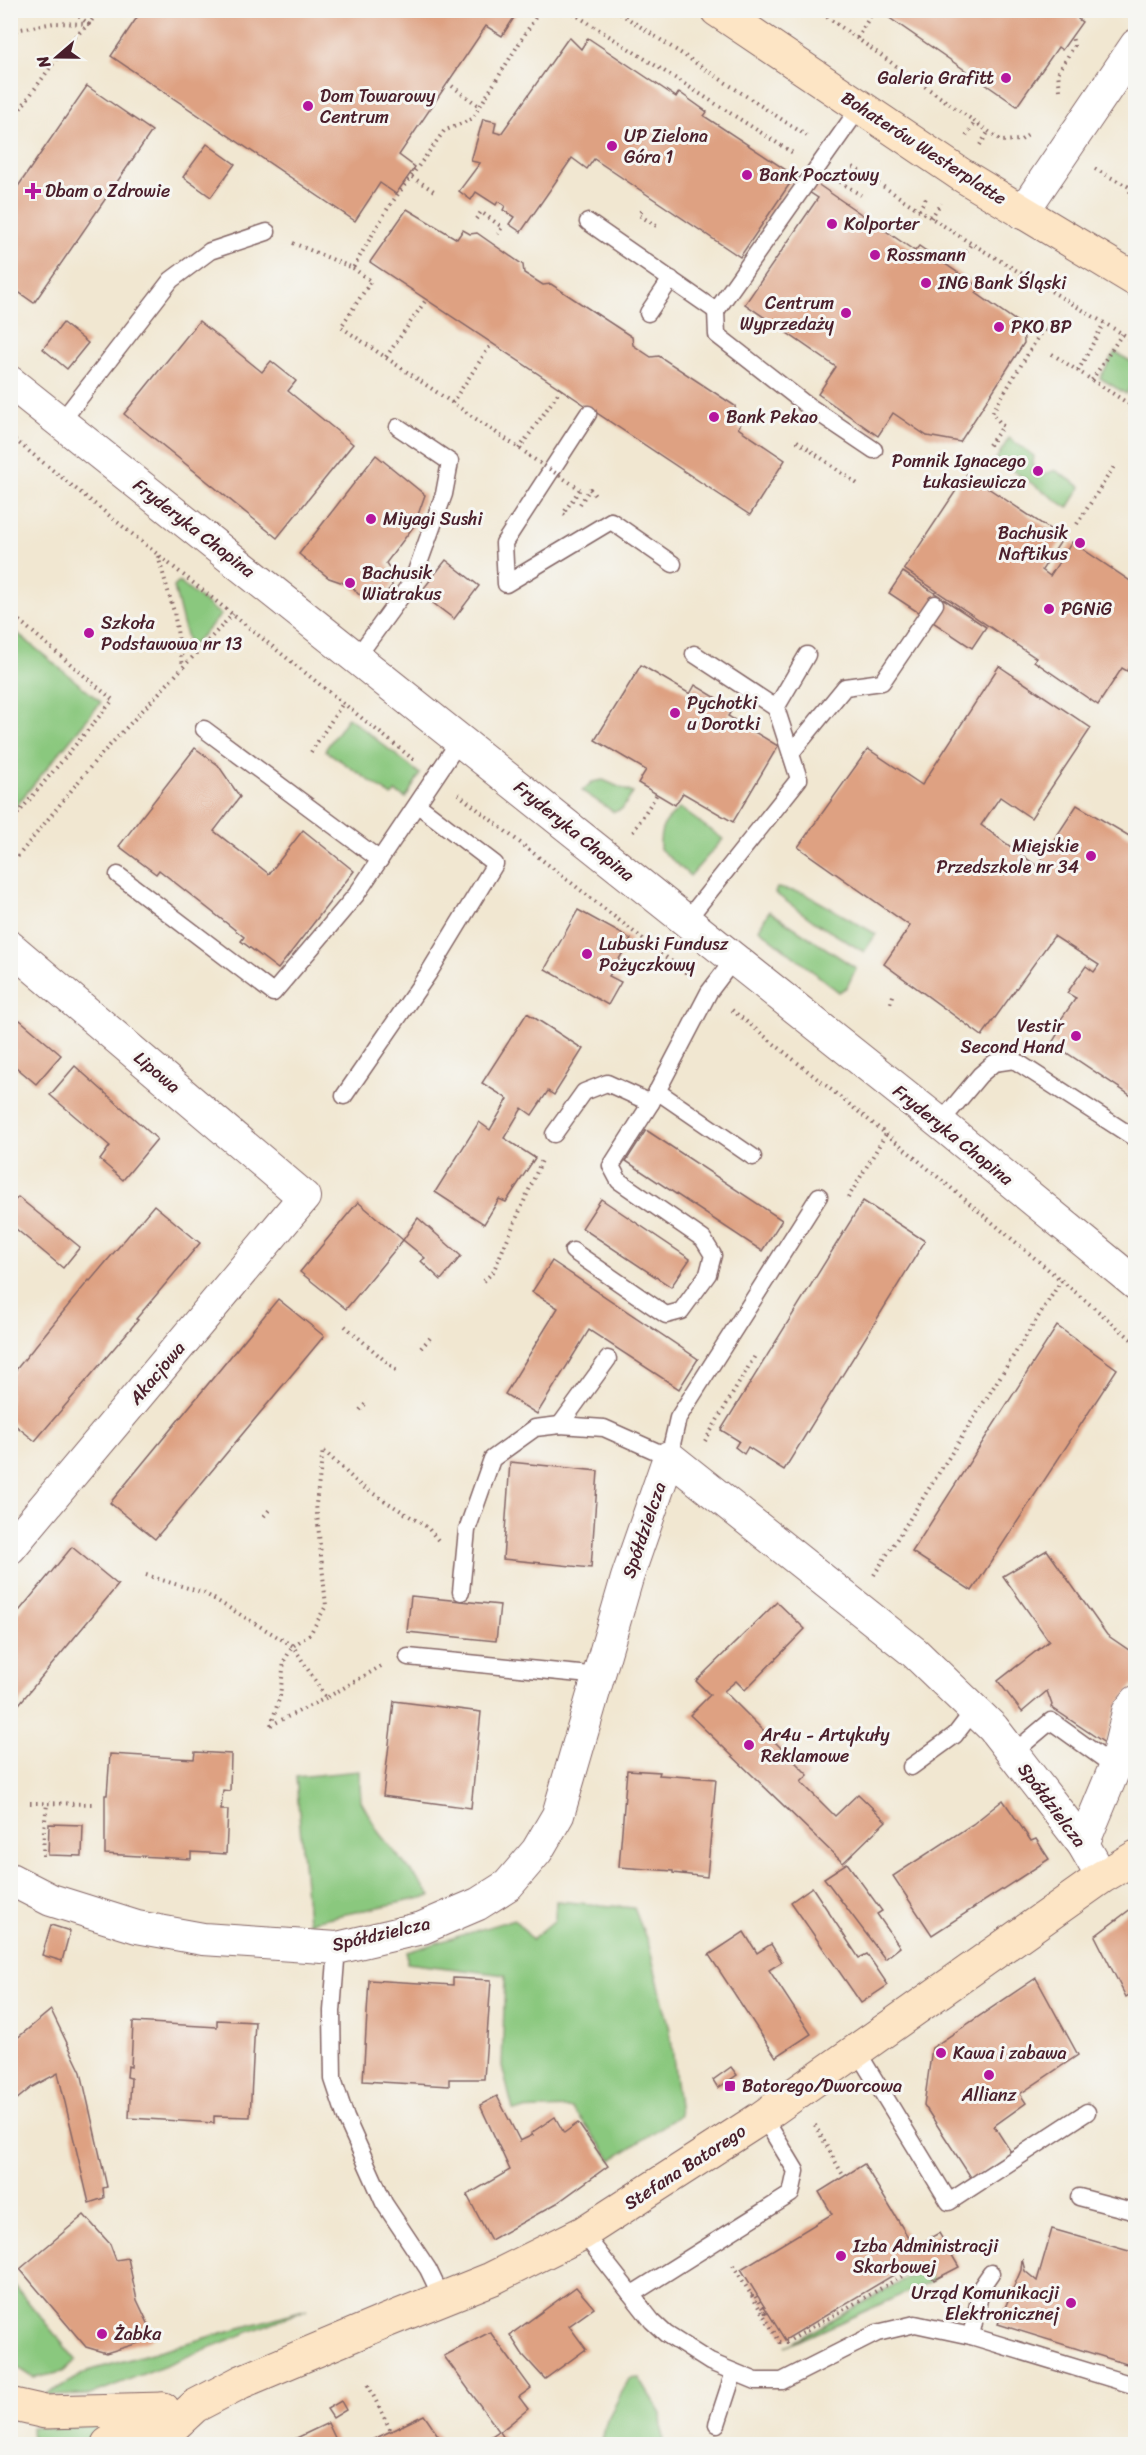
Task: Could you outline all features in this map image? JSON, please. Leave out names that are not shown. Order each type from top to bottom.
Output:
[{"type":"street","name":"Bohaterów Westerplatte","points":[[717,10],[1022,213],[1136,280]]},
{"type":"street","points":[[1022,213],[1136,45]]},
{"type":"street","name":"Fryderyka Chopina","points":[[10,382],[940,1123],[1136,1284]]},
{"type":"street","name":"Lipowa","points":[[10,948],[304,1197]]},
{"type":"street","name":"Akacjowa","points":[[10,1548],[304,1197]]},
{"type":"street","name":"Spółdzielcza","points":[[10,1879],[51,1900],[137,1927],[203,1939],[337,1948],[422,1928],[478,1904],[511,1883],[537,1851],[558,1815],[627,1578],[669,1457],[915,1653],[993,1728],[1083,1844],[1102,1877]]},
{"type":"street","points":[[1083,1844],[1114,1767],[1128,1712],[1136,1701]]},
{"type":"street","name":"Stefana Batorego","points":[[108,2445],[170,2427],[242,2382],[386,2321],[443,2300],[583,2233],[761,2118],[1102,1877],[1136,1857]]},
{"type":"street","points":[[10,2404],[45,2412],[170,2427]]},
{"type":"lane","points":[[860,106],[716,311],[717,335],[804,403],[874,450]]},
{"type":"lane","points":[[588,222],[716,311]]},
{"type":"lane","points":[[61,422],[171,280],[210,252],[267,232]]},
{"type":"lane","points":[[648,313],[671,279]]},
{"type":"lane","points":[[588,414],[504,543],[506,584],[611,521],[673,564]]},
{"type":"lane","points":[[357,657],[413,580],[444,494],[450,462],[398,427]]},
{"type":"lane","points":[[791,753],[845,687],[882,682],[935,604]]},
{"type":"lane","points":[[686,921],[799,779],[776,708],[694,654]]},
{"type":"lane","points":[[776,708],[807,655]]},
{"type":"lane","points":[[204,729],[380,860]]},
{"type":"lane","points":[[118,875],[273,993],[357,896],[460,740]]},
{"type":"lane","points":[[344,1096],[428,974],[495,864],[418,805]]},
{"type":"lane","points":[[573,1251],[666,1315],[681,1311],[708,1274],[713,1255],[703,1239],[619,1181],[611,1166],[654,1097],[709,992],[723,951]]},
{"type":"lane","points":[[940,1123],[980,1075],[994,1063],[1014,1060],[1136,1139]]},
{"type":"lane","points":[[554,1134],[584,1092],[607,1083],[654,1097],[753,1156]]},
{"type":"lane","name":"Spółdzielcza","points":[[669,1457],[678,1418],[819,1196]]},
{"type":"lane","points":[[560,1425],[608,1359]]},
{"type":"lane","points":[[461,1592],[467,1530],[492,1459],[535,1428],[560,1425],[604,1428],[669,1457]]},
{"type":"lane","points":[[408,1657],[600,1676]]},
{"type":"lane","points":[[911,1767],[956,1735],[974,1710]]},
{"type":"lane","points":[[1013,1753],[1051,1721],[1114,1767]]},
{"type":"lane","points":[[337,1948],[332,2011],[333,2079],[346,2118],[384,2203],[428,2269],[443,2300]]},
{"type":"lane","points":[[857,2051],[949,2202],[1086,2112]]},
{"type":"lane","points":[[630,2293],[791,2193],[796,2171],[761,2118]]},
{"type":"lane","points":[[1079,2197],[1136,2212]]},
{"type":"lane","points":[[583,2233],[652,2321],[666,2334],[710,2362],[756,2381],[782,2381],[877,2332],[915,2324],[971,2336],[1136,2386]]},
{"type":"lane","points":[[971,2336],[980,2292],[991,2273]]},
{"type":"lane","points":[[717,2424],[734,2372]]},
{"type":"path","points":[[70,10],[89,24]]},
{"type":"path","points":[[10,123],[68,43],[89,24],[99,10]]},
{"type":"path","points":[[352,268],[388,208],[444,131],[472,119],[540,10]]},
{"type":"path","points":[[568,10],[861,195]]},
{"type":"path","points":[[615,10],[971,244],[1136,342]]},
{"type":"path","points":[[817,10],[1002,141],[1021,140],[1036,129]]},
{"type":"path","points":[[857,38],[874,10]]},
{"type":"path","points":[[10,32],[54,23],[89,24]]},
{"type":"path","points":[[1062,100],[1058,73],[1074,46],[1072,36]]},
{"type":"path","points":[[452,86],[479,106]]},
{"type":"path","points":[[966,136],[975,122]]},
{"type":"path","points":[[982,142],[989,131]]},
{"type":"path","points":[[1093,168],[1129,187]]},
{"type":"path","points":[[1136,168],[1129,187],[1131,203],[1136,210]]},
{"type":"path","points":[[412,177],[434,191]]},
{"type":"path","points":[[919,210],[926,198]]},
{"type":"path","points":[[931,218],[938,207]]},
{"type":"path","points":[[642,211],[639,215],[658,227]]},
{"type":"path","points":[[476,219],[481,212],[502,227],[498,234]]},
{"type":"path","points":[[267,232],[352,268],[371,281],[340,327],[580,489],[563,514]]},
{"type":"path","points":[[960,262],[971,244]]},
{"type":"path","points":[[386,357],[426,300]]},
{"type":"path","points":[[1078,371],[1104,323]]},
{"type":"path","points":[[989,445],[1002,427],[992,413],[1044,330],[1055,336]]},
{"type":"path","points":[[1092,380],[1122,334]]},
{"type":"path","points":[[452,403],[492,343]]},
{"type":"path","points":[[1052,354],[1132,406]]},
{"type":"path","points":[[519,449],[561,389]]},
{"type":"path","points":[[10,436],[343,703],[685,972],[901,1146],[1136,1343]]},
{"type":"path","points":[[797,441],[859,485]]},
{"type":"path","points":[[1077,524],[1115,465]]},
{"type":"path","points":[[158,554],[174,612],[183,666]]},
{"type":"path","points":[[10,613],[113,700],[10,823]]},
{"type":"path","points":[[10,866],[96,760],[233,614]]},
{"type":"path","points":[[311,752],[343,703]]},
{"type":"path","points":[[630,836],[657,794]]},
{"type":"path","points":[[685,972],[723,951]]},
{"type":"path","points":[[891,1004],[894,992]]},
{"type":"path","points":[[484,1281],[493,1272],[554,1134]]},
{"type":"path","points":[[854,1606],[1061,1281]]},
{"type":"path","points":[[345,1326],[398,1372]]},
{"type":"path","points":[[421,1348],[430,1338]]},
{"type":"path","points":[[360,1410],[368,1401]]},
{"type":"path","points":[[408,1657],[373,1670],[326,1698],[271,1725],[280,1696],[284,1661],[292,1646],[310,1634],[326,1606],[316,1504],[323,1450],[361,1486],[427,1527],[462,1568]]},
{"type":"path","points":[[264,1516],[270,1509]]},
{"type":"path","points":[[146,1575],[204,1593],[292,1646],[326,1698]]},
{"type":"path","points":[[30,1803],[96,1803]]},
{"type":"path","points":[[44,1895],[44,1829],[47,1804]]},
{"type":"path","points":[[812,2119],[844,2177]]},
{"type":"path","points":[[717,2239],[780,2342],[787,2342],[913,2270]]},
{"type":"path","points":[[751,2295],[754,2294],[766,2311]]},
{"type":"path","points":[[368,2385],[391,2431]]},
{"type":"green space","points":[[1115,352],[1135,364],[1135,379],[1126,394],[1100,378]]},
{"type":"green space","points":[[1009,438],[1034,456],[1032,473],[1039,477],[1055,470],[1081,487],[1068,508],[996,459]]},
{"type":"green space","points":[[179,582],[221,615],[192,646],[187,640],[174,587]]},
{"type":"green space","points":[[11,628],[101,702],[11,812]]},
{"type":"green space","points":[[348,717],[420,774],[406,798],[395,792],[392,796],[325,750]]},
{"type":"green space","points":[[603,780],[633,793],[622,809],[614,812],[582,791],[592,782]]},
{"type":"green space","points":[[680,808],[723,839],[690,876],[660,849],[662,830],[670,817]]},
{"type":"green space","points":[[777,888],[804,893],[876,934],[864,952],[816,923],[775,893]]},
{"type":"green space","points":[[769,911],[856,968],[847,987],[839,992],[759,929]]},
{"type":"green space","points":[[359,1771],[361,1801],[379,1833],[431,1896],[308,1922],[296,1777]]},
{"type":"green space","points":[[556,1901],[634,1908],[649,1946],[670,2030],[680,2115],[612,2160],[572,2108],[513,2110],[502,2066],[505,1975],[407,1963],[407,1952],[514,1919],[532,1939],[555,1920]]},
{"type":"green space","points":[[928,2271],[934,2280],[786,2347],[906,2278]]},
{"type":"green space","points":[[10,2280],[76,2360],[63,2372],[34,2378],[11,2363]]},
{"type":"green space","points":[[307,2309],[90,2395],[44,2396],[88,2371]]},
{"type":"green space","points":[[639,2378],[661,2414],[663,2444],[601,2444],[607,2420],[629,2379]]},
{"type":"green space","points":[[129,2420],[87,2444],[32,2443],[31,2427],[62,2428]]},
{"type":"building","name":"Dom Towarowy Centrum","points":[[142,10],[519,10],[502,36],[486,26],[399,155],[415,167],[396,194],[380,183],[355,221],[111,56]]},
{"type":"building","name":"Galeria Grafitt","points":[[878,10],[1084,10],[1078,19],[1082,22],[1062,50],[1058,47],[1017,106]]},
{"type":"building","name":"UP Zielona Góra 1","points":[[569,37],[581,49],[588,38],[676,97],[679,92],[707,112],[704,116],[795,176],[740,257],[594,159],[587,169],[572,158],[521,232],[509,224],[514,217],[503,210],[505,206],[498,201],[496,205],[476,192],[471,200],[459,191],[480,163],[471,161],[483,119],[496,122],[494,132],[501,134]]},
{"type":"building","points":[[87,86],[152,131],[34,303],[10,286],[10,198]]},
{"type":"building","points":[[207,144],[235,164],[211,197],[183,177]]},
{"type":"building","points":[[813,181],[915,251],[919,246],[980,288],[976,293],[1023,326],[1024,343],[960,442],[927,436],[893,413],[878,436],[818,394],[836,367],[745,304],[818,198],[806,190]]},
{"type":"building","points":[[407,209],[457,239],[463,230],[470,234],[477,233],[523,265],[524,273],[543,285],[551,284],[632,337],[633,345],[651,357],[659,356],[735,406],[736,414],[744,419],[738,428],[785,460],[750,515],[370,262]]},
{"type":"building","points":[[199,321],[262,372],[271,361],[296,381],[288,391],[353,444],[277,538],[124,414]]},
{"type":"building","points":[[63,323],[88,343],[67,369],[43,349]]},
{"type":"building","name":"Miyagi Sushi","points":[[376,455],[425,495],[414,526],[386,563],[392,572],[392,586],[383,596],[370,599],[358,594],[352,586],[329,578],[299,554]]},
{"type":"building","name":"PGNiG","points":[[967,474],[1063,538],[1042,570],[1050,576],[1072,542],[1136,585],[1136,658],[1127,671],[1122,668],[1098,705],[1034,661],[1036,658],[904,569]]},
{"type":"building","points":[[446,560],[479,586],[454,619],[420,593]]},
{"type":"building","points":[[903,572],[986,627],[972,648],[889,593]]},
{"type":"building","points":[[641,665],[690,694],[695,685],[733,708],[728,716],[778,746],[733,822],[683,793],[675,805],[638,783],[646,770],[595,740]]},
{"type":"building","points":[[999,666],[1091,728],[1031,818],[1000,797],[981,825],[1037,866],[1077,805],[1136,840],[1136,1099],[1052,1043],[1063,1025],[1059,1022],[1076,998],[1067,993],[1086,966],[1094,972],[1099,965],[1054,936],[982,1036],[884,964],[910,926],[798,847],[868,749],[922,785]]},
{"type":"building","points":[[195,748],[218,765],[240,797],[214,831],[269,874],[303,830],[354,871],[278,969],[241,941],[244,937],[159,870],[156,874],[119,846]]},
{"type":"building","name":"Lubuski Fundusz Pożyczkowy","points":[[578,910],[631,939],[609,976],[621,982],[608,1005],[545,969]]},
{"type":"building","points":[[527,1013],[583,1049],[554,1095],[548,1091],[532,1115],[522,1108],[504,1138],[535,1158],[506,1202],[499,1199],[484,1224],[435,1192],[479,1122],[490,1130],[508,1099],[482,1083]]},
{"type":"building","points":[[20,1020],[61,1055],[36,1084],[10,1062],[10,1030]]},
{"type":"building","points":[[75,1066],[157,1139],[123,1180],[100,1160],[110,1146],[50,1095]]},
{"type":"building","points":[[646,1130],[782,1220],[762,1251],[626,1161]]},
{"type":"building","points":[[18,1197],[80,1247],[63,1268],[10,1224],[10,1206]]},
{"type":"building","points":[[601,1199],[690,1259],[671,1287],[582,1228]]},
{"type":"building","points":[[863,1201],[925,1241],[784,1470],[748,1447],[744,1454],[735,1447],[739,1441],[721,1430]]},
{"type":"building","points":[[358,1202],[403,1240],[346,1309],[300,1272]]},
{"type":"building","points":[[154,1205],[200,1243],[35,1441],[10,1421],[10,1377]]},
{"type":"building","points":[[418,1218],[461,1256],[441,1280],[421,1261],[425,1258],[403,1240]]},
{"type":"building","points":[[552,1261],[698,1359],[679,1389],[589,1330],[537,1414],[505,1394],[558,1308],[532,1292]]},
{"type":"building","points":[[278,1299],[324,1336],[155,1539],[110,1503]]},
{"type":"building","points":[[1057,1326],[1117,1369],[972,1591],[912,1552]]},
{"type":"building","points":[[510,1462],[598,1471],[591,1568],[503,1559]]},
{"type":"building","points":[[72,1547],[118,1585],[10,1715],[10,1622]]},
{"type":"building","points":[[1047,1550],[1107,1635],[1136,1655],[1136,1681],[1116,1709],[1105,1743],[1051,1707],[1047,1691],[1022,1712],[998,1681],[1049,1641],[1003,1576]]},
{"type":"building","points":[[411,1596],[500,1605],[496,1641],[407,1632]]},
{"type":"building","points":[[777,1602],[805,1629],[745,1690],[736,1681],[724,1691],[808,1775],[801,1782],[835,1816],[858,1794],[886,1821],[843,1863],[690,1715],[710,1695],[696,1681]]},
{"type":"building","points":[[394,1701],[481,1712],[471,1808],[383,1796]]},
{"type":"building","points":[[195,1752],[231,1754],[230,1791],[223,1790],[221,1810],[228,1810],[226,1854],[191,1852],[191,1859],[105,1854],[105,1795],[107,1795],[110,1754],[194,1759]]},
{"type":"building","points":[[627,1770],[716,1779],[707,1877],[673,1873],[673,1871],[619,1867]]},
{"type":"building","points":[[1003,1800],[1031,1841],[1036,1839],[1049,1859],[932,1935],[893,1876],[973,1824]]},
{"type":"building","points":[[49,1824],[83,1825],[82,1856],[48,1855]]},
{"type":"building","points":[[847,1863],[882,1911],[877,1914],[900,1947],[885,1959],[824,1878]]},
{"type":"building","points":[[812,1887],[859,1958],[867,1954],[888,1985],[861,2003],[791,1902]]},
{"type":"building","points":[[1136,1905],[1136,1990],[1126,1997],[1095,1936]]},
{"type":"building","points":[[51,1925],[70,1931],[62,1961],[42,1955]]},
{"type":"building","points":[[744,1932],[757,1953],[771,1944],[782,1962],[769,1970],[811,2034],[776,2057],[709,1955]]},
{"type":"building","points":[[453,1978],[491,1980],[484,2079],[449,2079],[449,2086],[363,2081],[369,1980],[453,1985]]},
{"type":"building","name":"Allianz","points":[[1036,1978],[1078,2055],[1020,2094],[1026,2103],[994,2126],[1011,2152],[972,2179],[924,2105],[932,2048]]},
{"type":"building","points":[[51,2010],[81,2072],[107,2187],[103,2188],[104,2198],[89,2203],[58,2073],[32,2087],[10,2105],[10,2044]]},
{"type":"building","points":[[217,2020],[255,2022],[250,2117],[214,2116],[214,2123],[129,2118],[131,2078],[127,2077],[128,2066],[131,2067],[133,2022],[217,2027]]},
{"type":"building","points":[[731,2067],[737,2075],[718,2088],[713,2080]]},
{"type":"building","points":[[497,2096],[520,2141],[533,2135],[531,2133],[555,2117],[564,2133],[578,2123],[608,2166],[557,2203],[491,2240],[467,2195],[510,2170],[480,2105]]},
{"type":"building","name":"Izba Administracji Skarbowej","points":[[864,2164],[914,2247],[939,2233],[959,2267],[934,2280],[927,2268],[917,2274],[910,2265],[785,2340],[741,2269],[832,2214],[819,2192]]},
{"type":"building","points":[[84,2215],[110,2244],[116,2260],[128,2258],[137,2300],[155,2338],[106,2353],[86,2347],[20,2269]]},
{"type":"building","name":"Urząd Komunikacji Elektronicznej","points":[[1052,2229],[1136,2253],[1136,2367],[998,2324],[1021,2270],[1022,2259],[1025,2271],[1037,2281]]},
{"type":"building","points":[[576,2287],[594,2308],[569,2326],[586,2349],[545,2379],[523,2355],[510,2335]]},
{"type":"building","points":[[490,2332],[531,2388],[519,2397],[528,2409],[500,2432],[508,2444],[480,2444],[499,2431],[444,2356]]},
{"type":"building","points":[[341,2401],[346,2410],[333,2418],[327,2409]]},
{"type":"building","points":[[424,2415],[444,2444],[363,2444],[391,2431]]},
{"type":"building","points":[[328,2423],[338,2444],[284,2444]]},
{"type":"place","name":"Galeria Grafitt","points":[[1006,78]]},
{"type":"place","name":"Dom Towarowy Centrum","points":[[308,106]]},
{"type":"place","name":"UP Zielona Góra 1","points":[[612,146]]},
{"type":"place","name":"Bank Pocztowy","points":[[747,175]]},
{"type":"place","name":"Dbam o Zdrowie","points":[[33,191]]},
{"type":"place","name":"Kolporter","points":[[832,224]]},
{"type":"place","name":"Rossmann","points":[[875,255]]},
{"type":"place","name":"ING Bank Śląski","points":[[926,283]]},
{"type":"place","name":"Centrum Wyprzedaży","points":[[846,313]]},
{"type":"place","name":"PKO BP","points":[[999,327]]},
{"type":"place","name":"Bank Pekao","points":[[714,417]]},
{"type":"place","name":"Pomnik Ignacego Łukasiewicza","points":[[1038,471]]},
{"type":"place","name":"Miyagi Sushi","points":[[371,519]]},
{"type":"place","name":"Bachusik Naftikus","points":[[1080,543]]},
{"type":"place","name":"Bachusik Wiatrakus","points":[[350,583]]},
{"type":"place","name":"PGNiG","points":[[1049,609]]},
{"type":"place","name":"Szkoła Podstawowa nr 13","points":[[89,633]]},
{"type":"place","name":"Pychotki u Dorotki","points":[[675,713]]},
{"type":"place","name":"Miejskie Przedszkole nr 34","points":[[1091,856]]},
{"type":"place","name":"Lubuski Fundusz Pożyczkowy","points":[[587,954]]},
{"type":"place","name":"Vestir Second Hand","points":[[1076,1036]]},
{"type":"place","name":"Ar4u - Artykuły Reklamowe","points":[[749,1745]]},
{"type":"place","name":"Kawa i zabawa","points":[[941,2053]]},
{"type":"place","name":"Allianz","points":[[989,2075]]},
{"type":"place","name":"Batorego/Dworcowa","points":[[730,2086]]},
{"type":"place","name":"Izba Administracji Skarbowej","points":[[841,2256]]},
{"type":"place","name":"Urząd Komunikacji Elektronicznej","points":[[1071,2303]]},
{"type":"place","name":"Żabka","points":[[102,2334]]}]
